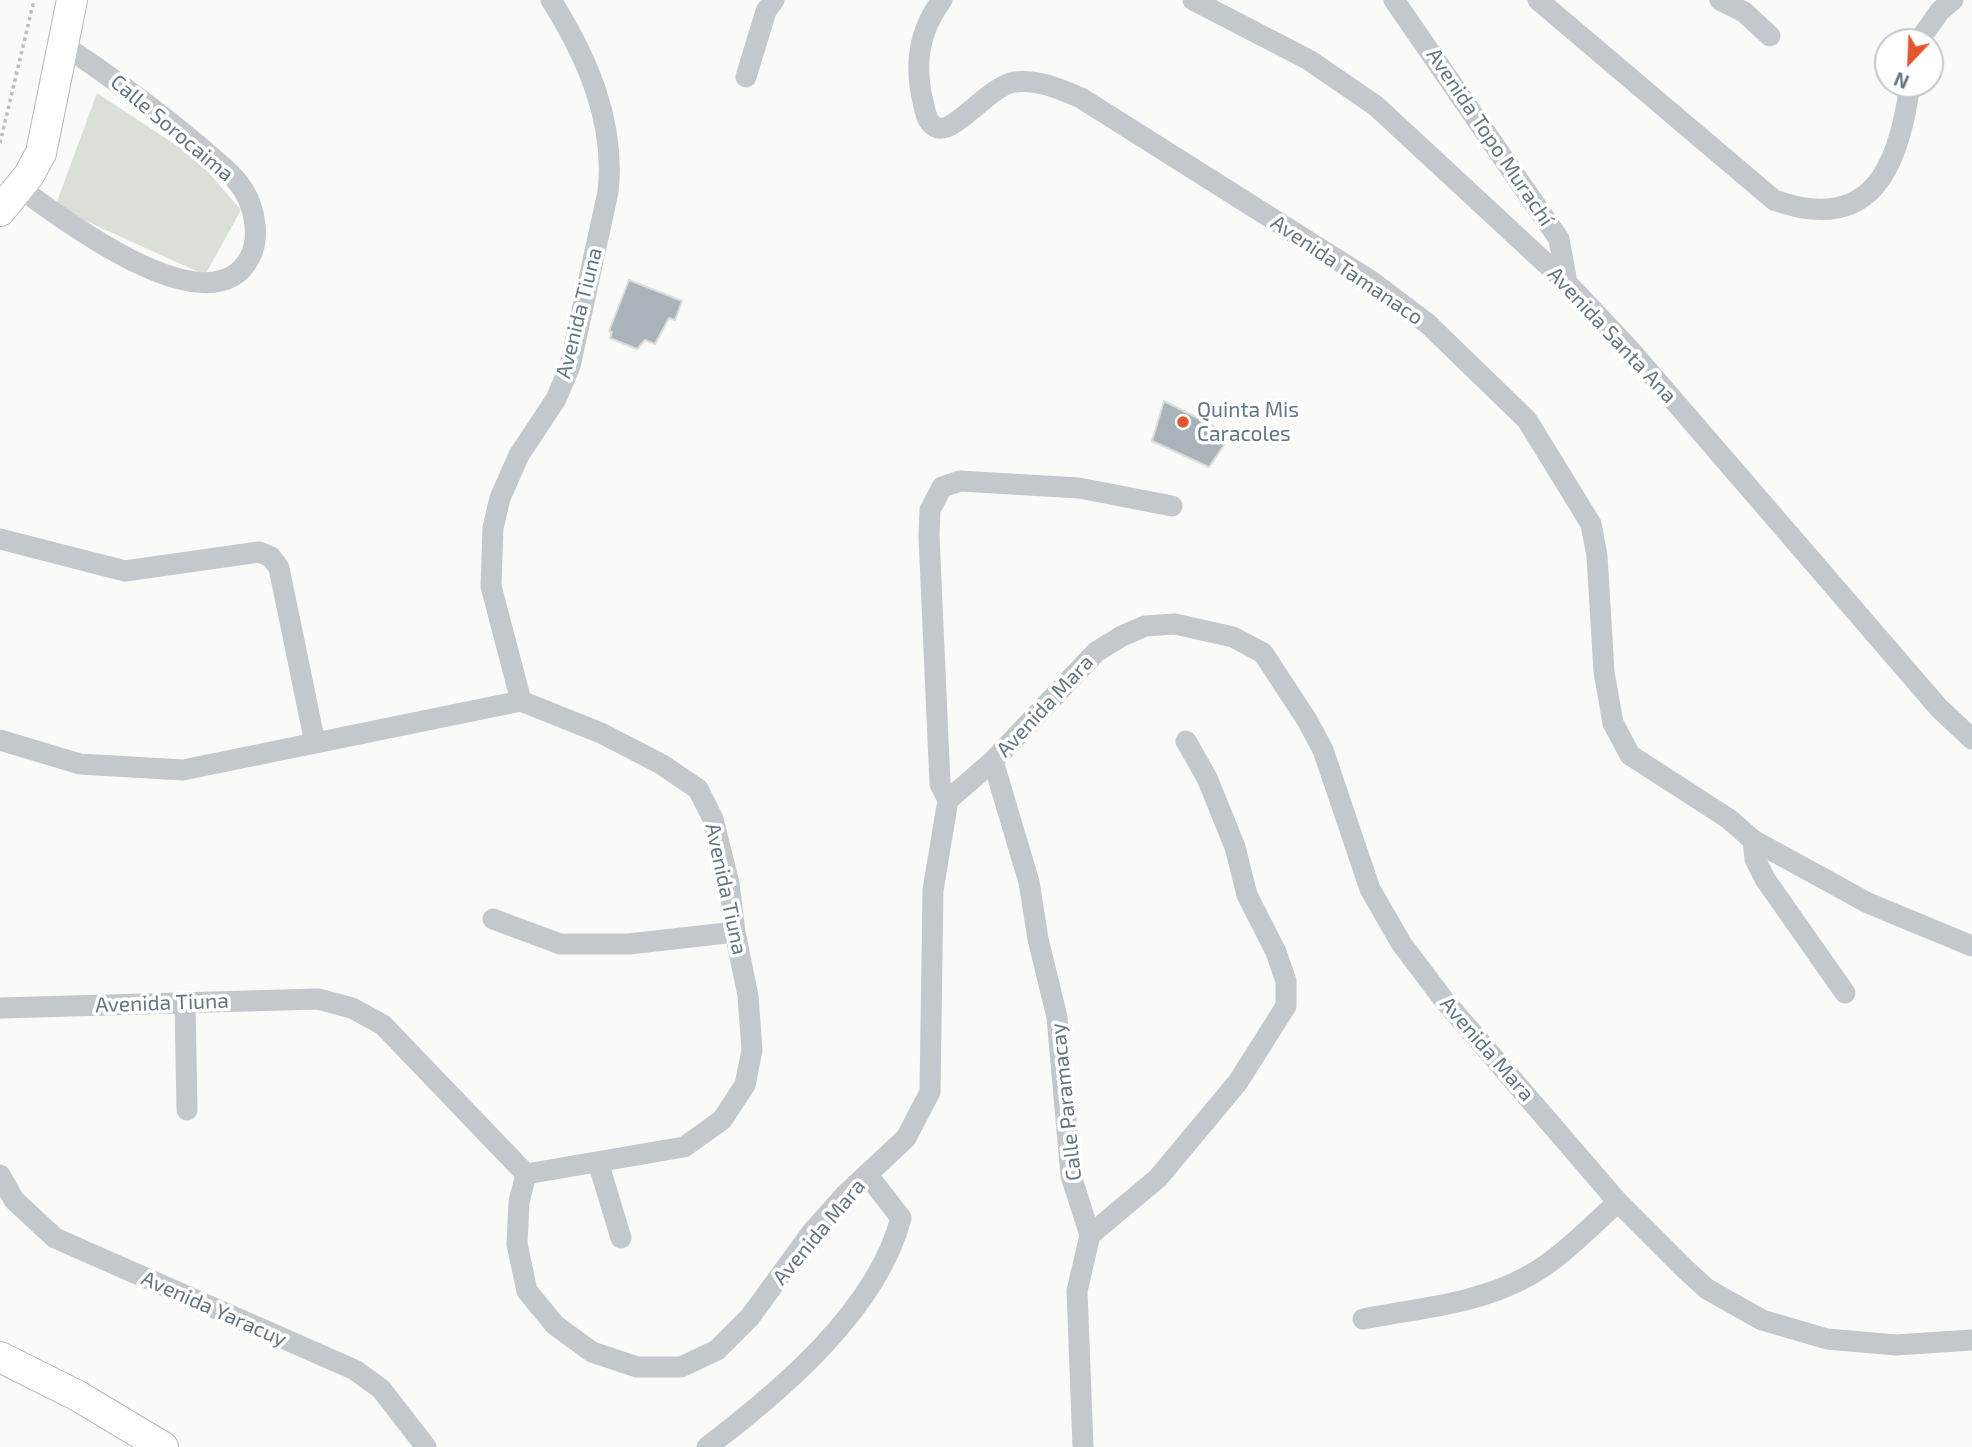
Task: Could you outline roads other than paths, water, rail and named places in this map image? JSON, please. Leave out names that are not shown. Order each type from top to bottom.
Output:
[{"type":"street","points":[[0,211],[20,188],[35,164],[44,141],[72,0]]},
{"type":"street","name":"Avenida Tiuna","points":[[0,1007],[318,999],[352,1008],[383,1024],[526,1174],[684,1147],[722,1120],[745,1085],[752,1050],[748,996],[735,932],[729,883],[713,819],[698,789],[661,764],[601,733],[521,701],[491,586],[493,528],[500,498],[519,455],[556,399],[570,366],[608,192],[611,162],[602,112],[584,56],[551,0]]},
{"type":"street","points":[[746,77],[766,10],[774,0]]},
{"type":"street","name":"Avenida Tamanaco","points":[[942,0],[926,27],[918,63],[919,84],[928,120],[938,128],[950,127],[991,92],[1013,82],[1045,84],[1081,98],[1371,281],[1429,324],[1527,420],[1591,524],[1597,556],[1604,672],[1613,723],[1630,755],[1729,819],[1754,840],[1868,903],[1972,946]]},
{"type":"street","name":"Avenida Santa Ana","points":[[1193,0],[1309,60],[1376,106],[1567,283],[1632,352],[1939,708],[1972,740]]},
{"type":"street","name":"Avenida Topo Murachí","points":[[1394,0],[1559,239],[1567,283]]},
{"type":"street","points":[[1538,0],[1774,200],[1799,209],[1823,211],[1850,207],[1888,170],[1901,131],[1907,98]]},
{"type":"street","points":[[1720,0],[1744,12],[1770,36]]},
{"type":"street","points":[[1928,28],[1940,11],[1953,0]]},
{"type":"street","name":"Calle Sorocaima","points":[[20,188],[60,218],[134,261],[178,280],[205,284],[231,279],[250,260],[256,243],[253,214],[245,192],[226,170],[124,86],[62,44]]},
{"type":"street","points":[[948,800],[940,784],[929,536],[930,510],[942,487],[960,481],[1079,488],[1171,506]]},
{"type":"street","points":[[0,540],[125,571],[259,552],[271,558],[279,568],[315,743]]},
{"type":"street","name":"Avenida Mara","points":[[526,1174],[519,1202],[517,1244],[527,1291],[555,1325],[592,1352],[637,1367],[681,1367],[718,1350],[750,1317],[812,1232],[867,1174],[906,1138],[930,1092],[933,890],[948,800],[993,761],[1096,652],[1145,626],[1175,624],[1204,628],[1233,637],[1263,653],[1307,720],[1323,750],[1370,889],[1401,943],[1444,1000],[1618,1202],[1707,1289],[1762,1320],[1827,1339],[1864,1344],[1972,1340]]},
{"type":"street","points":[[0,740],[80,764],[183,770],[521,701]]},
{"type":"street","points":[[1083,1447],[1077,1291],[1090,1235],[1158,1178],[1238,1082],[1286,1006],[1286,981],[1276,952],[1247,895],[1235,847],[1207,778],[1186,741]]},
{"type":"street","name":"Calle Paramacay","points":[[993,761],[1029,882],[1057,1017],[1071,1176],[1090,1235]]},
{"type":"street","points":[[1754,840],[1755,859],[1765,878],[1846,993]]},
{"type":"street","points":[[493,919],[560,944],[629,944],[735,932]]},
{"type":"street","points":[[185,1003],[187,1110]]},
{"type":"street","points":[[598,1162],[621,1238]]},
{"type":"street","points":[[707,1447],[787,1384],[818,1352],[862,1295],[895,1244],[901,1218],[867,1174]]},
{"type":"street","name":"Avenida Yaracuy","points":[[0,1175],[13,1200],[55,1238],[355,1370],[381,1389],[426,1447]]},
{"type":"street","points":[[1363,1319],[1463,1302],[1500,1289],[1532,1274],[1618,1202]]},
{"type":"street","points":[[0,1357],[78,1396],[163,1447]]},
{"type":"place","name":"Quinta Mis Caracoles","points":[[1183,422]]}]
